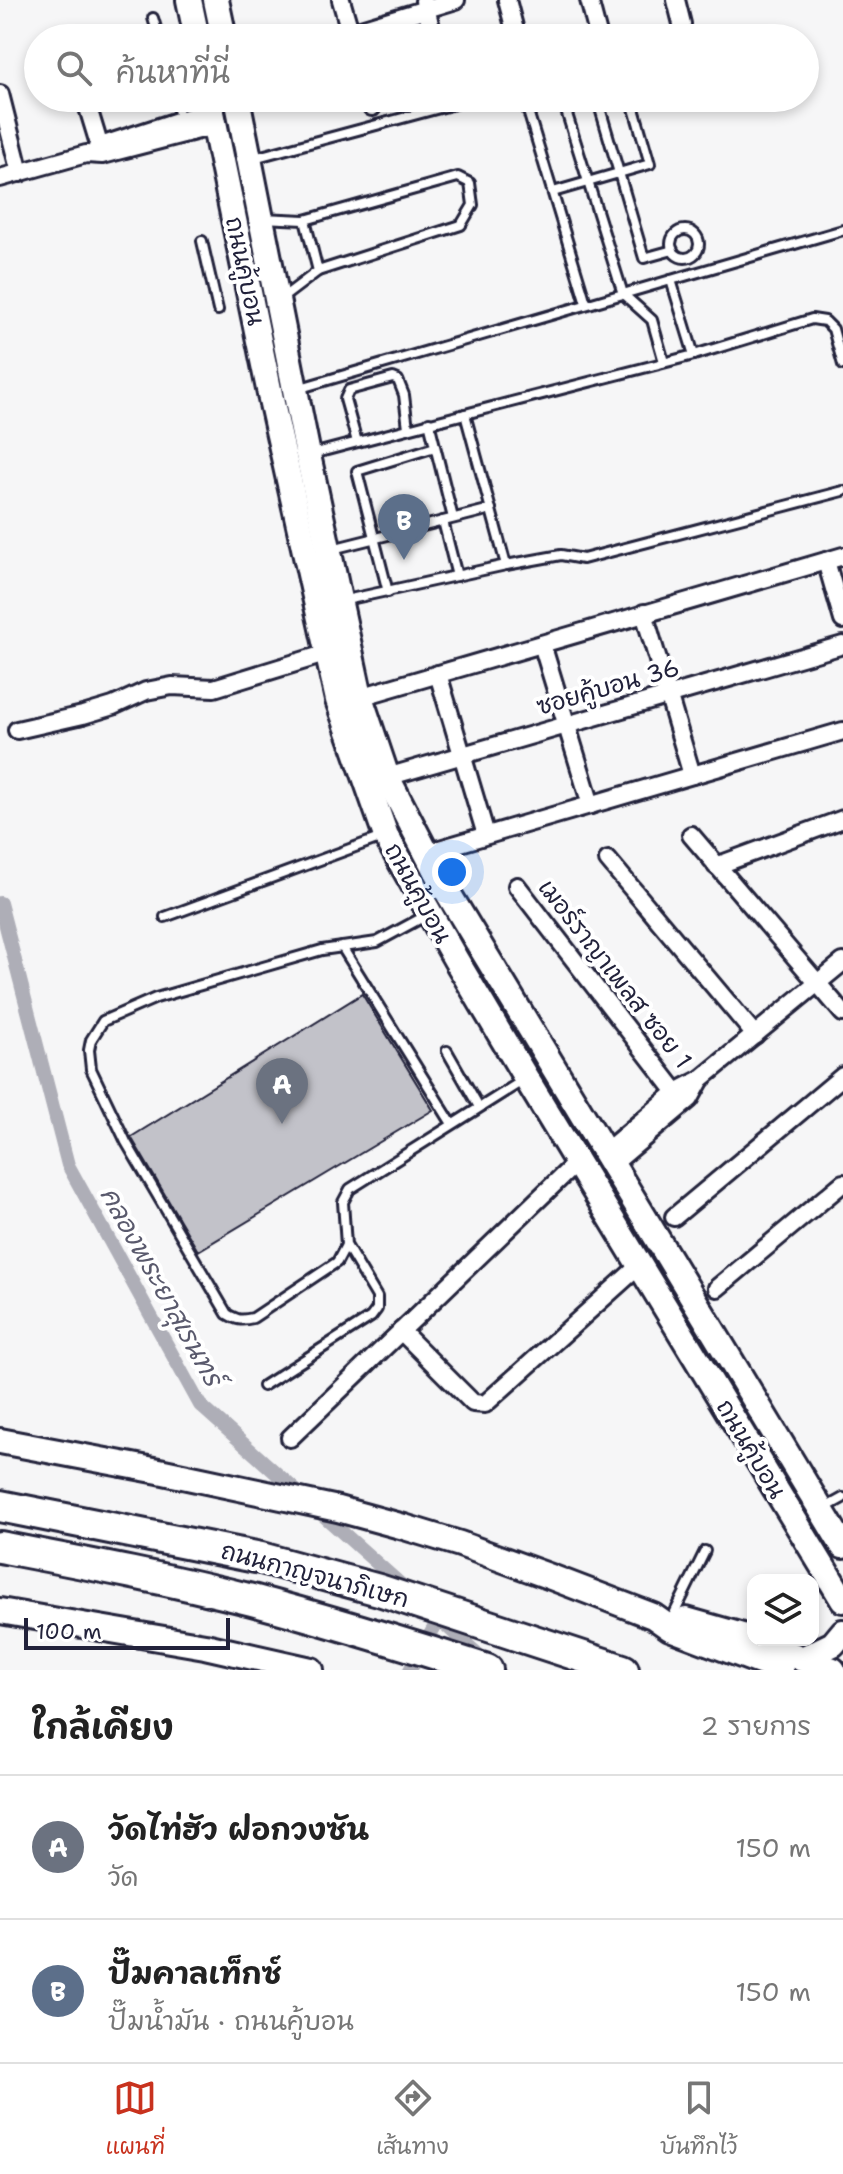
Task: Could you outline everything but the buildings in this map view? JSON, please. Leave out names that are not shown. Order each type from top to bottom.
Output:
[{"type":"highway","name":"ถนนกาญจนาภิเษก","points":[[0,1506],[261,1558],[393,1594],[623,1670]]},
{"type":"highway","name":"ถนนกาญจนาภิเษก","points":[[0,1547],[250,1600],[487,1670]]},
{"type":"main road","points":[[189,0],[194,24]]},
{"type":"main road","points":[[216,0],[221,24]]},
{"type":"main road","name":"ถนนคู้บอน","points":[[211,112],[303,486],[338,700],[386,836],[526,1078],[843,1600]]},
{"type":"main road","name":"ถนนคู้บอน","points":[[240,112],[308,455],[303,486],[329,550],[360,697],[387,777],[426,853],[843,1546]]},
{"type":"main road","points":[[0,1441],[338,1509],[460,1544],[663,1616],[670,1628],[791,1664],[833,1670]]},
{"type":"main road","points":[[0,1611],[205,1646],[306,1669]]},
{"type":"main road","points":[[791,1664],[833,1644],[843,1632]]},
{"type":"street","points":[[341,0],[348,24]]},
{"type":"street","points":[[378,24],[425,5],[456,0]]},
{"type":"street","points":[[507,0],[513,24]]},
{"type":"street","points":[[589,0],[595,24]]},
{"type":"street","points":[[676,0],[682,24]]},
{"type":"street","points":[[0,94],[20,173]]},
{"type":"street","points":[[88,112],[96,152]]},
{"type":"street","points":[[0,178],[183,126],[209,112]]},
{"type":"street","points":[[360,697],[843,556]]},
{"type":"street","points":[[826,561],[843,620]]},
{"type":"street","points":[[644,613],[692,775]]},
{"type":"street","points":[[542,644],[591,805]]},
{"type":"street","name":"ซอยคู้บอน 36","points":[[387,777],[843,645]]},
{"type":"street","points":[[17,730],[98,711],[146,691],[172,686],[214,688],[328,653]]},
{"type":"street","points":[[438,674],[486,835]]},
{"type":"street","points":[[426,853],[843,731]]},
{"type":"street","points":[[716,866],[843,819]]},
{"type":"street","points":[[691,835],[843,1013]]},
{"type":"street","points":[[608,860],[755,1035]]},
{"type":"street","name":"เมอร์ราญาเพลส ซอย 1","points":[[517,886],[676,1092]]},
{"type":"street","points":[[609,1158],[676,1092],[701,1079],[843,962]]},
{"type":"street","points":[[674,1217],[843,1076]]},
{"type":"street","points":[[609,1158],[690,1099],[701,1079]]},
{"type":"street","points":[[290,1438],[577,1162]]},
{"type":"street","points":[[717,1288],[843,1183]]},
{"type":"street","points":[[401,1331],[473,1403],[485,1404],[640,1265]]},
{"type":"street","points":[[205,1646],[251,1670]]},
{"type":"lane","points":[[153,18],[155,24]]},
{"type":"lane","points":[[179,112],[183,126]]},
{"type":"lane","points":[[250,159],[425,112]]},
{"type":"lane","points":[[528,112],[586,303]]},
{"type":"lane","points":[[566,112],[623,294],[652,320],[664,362]]},
{"type":"lane","points":[[601,112],[644,258],[673,250]]},
{"type":"lane","points":[[553,192],[650,164],[635,112]]},
{"type":"lane","points":[[262,218],[305,220],[458,177],[470,183],[473,205],[461,225],[318,271],[278,300]]},
{"type":"lane","points":[[305,220],[318,271]]},
{"type":"lane","points":[[686,230],[697,237],[699,245],[695,253],[687,257],[679,256],[673,250],[672,241],[677,233],[686,230]]},
{"type":"lane","points":[[296,389],[843,230]]},
{"type":"lane","points":[[202,241],[218,310]]},
{"type":"lane","points":[[687,257],[694,272]]},
{"type":"lane","points":[[671,280],[694,355]]},
{"type":"lane","points":[[308,455],[694,355],[812,319],[825,321],[833,329],[843,365]]},
{"type":"lane","points":[[357,442],[345,399],[349,390],[393,378],[398,380],[404,395],[408,428]]},
{"type":"lane","points":[[465,414],[506,565]]},
{"type":"lane","points":[[429,422],[453,518]]},
{"type":"lane","points":[[388,592],[357,471],[435,447]]},
{"type":"lane","points":[[340,601],[561,555],[583,559],[843,491]]},
{"type":"lane","points":[[329,550],[491,509]]},
{"type":"lane","points":[[443,521],[457,576]]},
{"type":"lane","points":[[165,917],[386,836]]},
{"type":"lane","points":[[346,1245],[337,1262],[253,1318],[236,1320],[227,1314],[126,1142],[91,1069],[91,1040],[103,1021],[156,998],[322,950],[377,942],[429,914]]},
{"type":"lane","points":[[342,947],[452,1124]]},
{"type":"lane","points":[[447,1051],[479,1107]]},
{"type":"lane","points":[[263,1386],[371,1317],[377,1309],[377,1297],[346,1245],[343,1202],[350,1189],[526,1078]]},
{"type":"lane","points":[[821,1510],[843,1498]]},
{"type":"lane","points":[[663,1616],[705,1551]]},
{"type":"waterway","name":"คลองพระยาสุเรนทร์","points":[[0,903],[68,1165],[200,1405],[408,1591]]},
{"type":"waterway","name":"คลองพระยาสุเรนทร์","points":[[438,1618],[485,1661]]},
{"type":"waterway","points":[[410,1670],[439,1619]]},
{"type":"place","name":"ปั๊มคาลเท็กซ์","points":[[404,560]]},
{"type":"place","name":"วัดไท่ฮัว ฝอกวงซัน","points":[[282,1124]]}]
